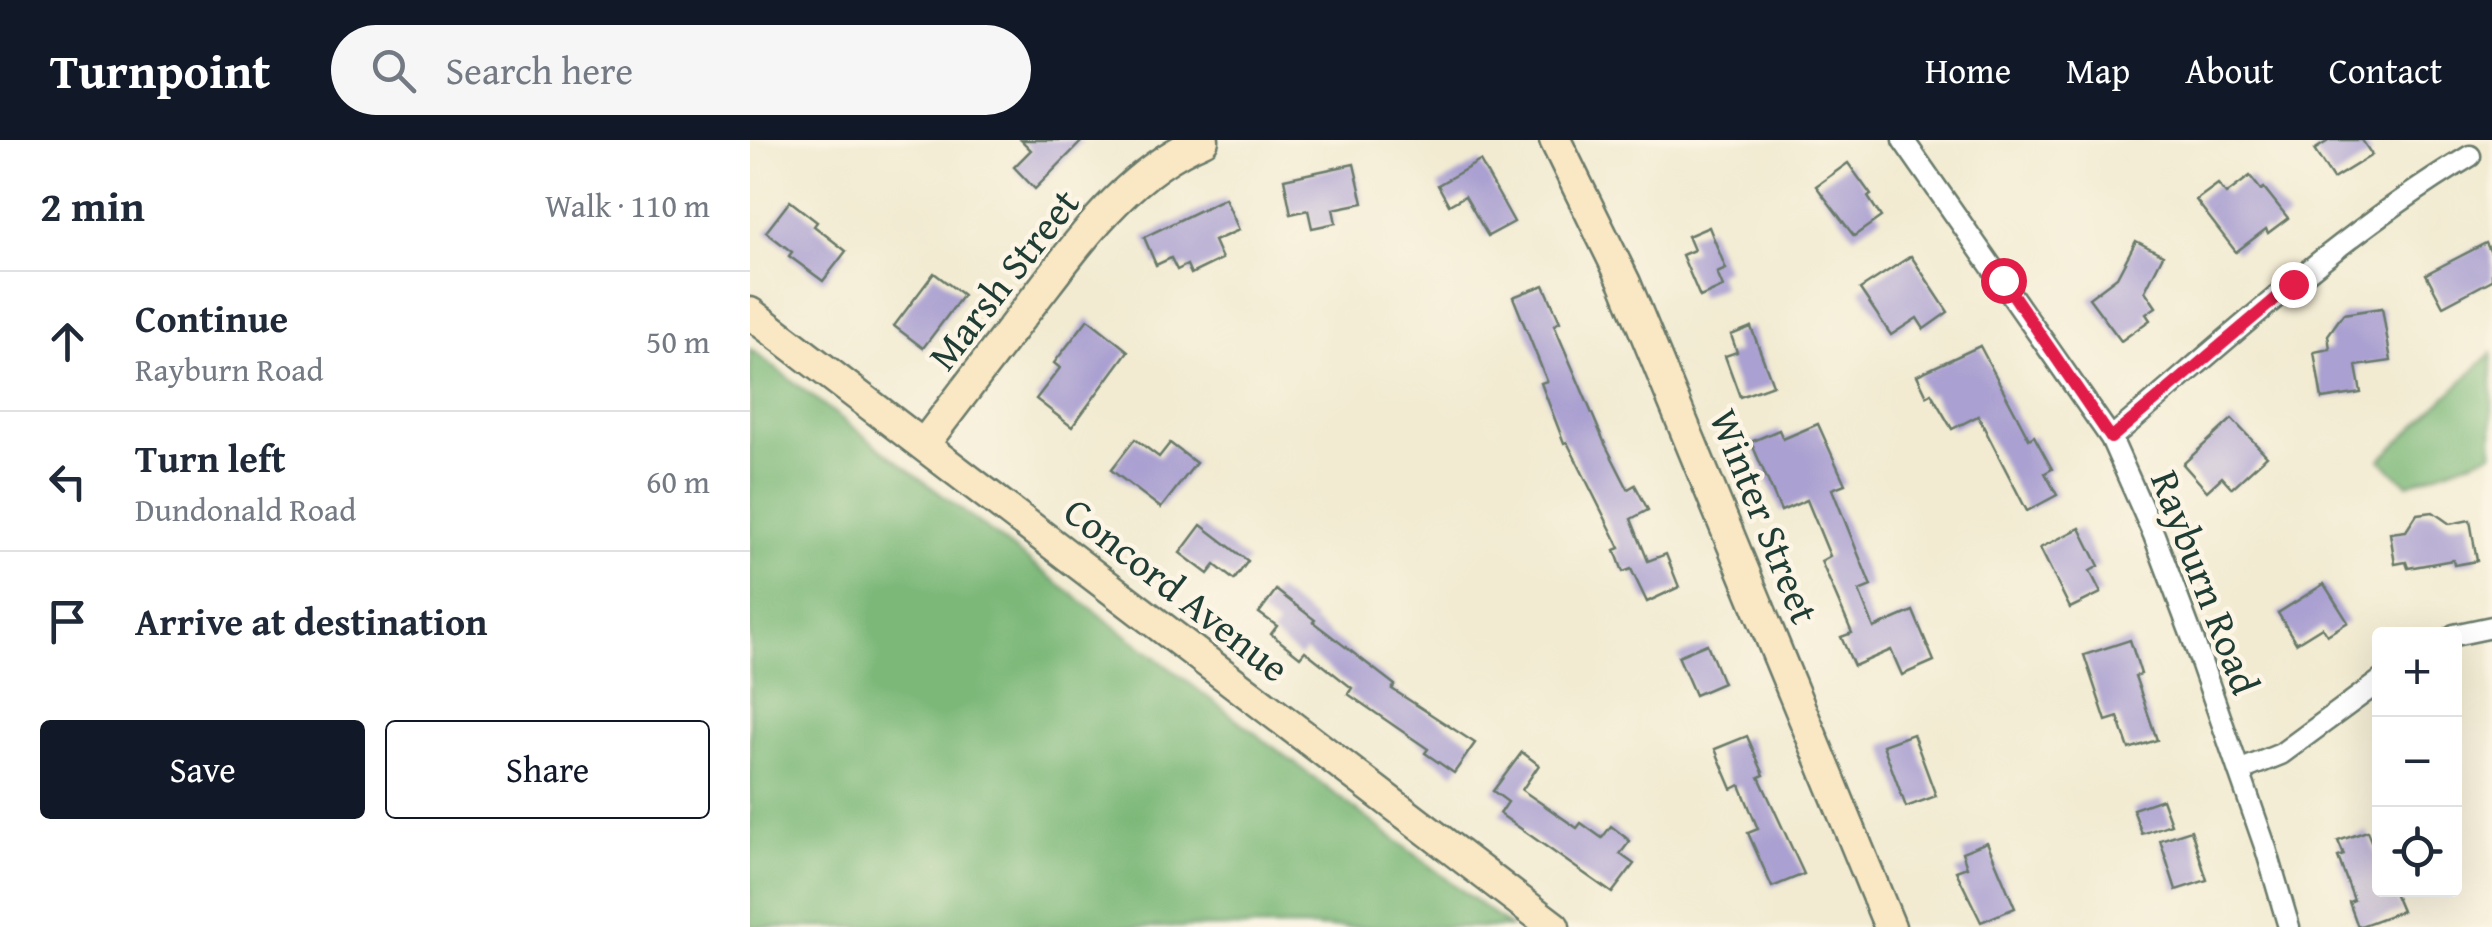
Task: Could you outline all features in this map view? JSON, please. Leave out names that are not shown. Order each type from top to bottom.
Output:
[{"type":"main road","name":"Winter Street","points":[[1555,140],[1626,283],[1890,927]]},
{"type":"main road","name":"Marsh Street","points":[[924,444],[1079,242],[1127,187],[1184,144]]},
{"type":"main road","name":"Concord Avenue","points":[[750,314],[1554,927]]},
{"type":"street","name":"Rayburn Road","points":[[1903,140],[2111,438],[2154,535],[2239,771],[2289,927]]},
{"type":"street","points":[[2111,438],[2293,284],[2420,186],[2470,156]]},
{"type":"street","points":[[2462,633],[2492,627]]},
{"type":"street","points":[[2239,771],[2281,754],[2372,687]]},
{"type":"green space","points":[[750,349],[1510,927],[750,927]]},
{"type":"green space","points":[[2492,353],[2492,453],[2408,484],[2380,460]]},
{"type":"building","points":[[1021,140],[1083,140],[1035,189],[1014,167],[1031,150]]},
{"type":"building","points":[[2330,140],[2362,140],[2372,155],[2333,179],[2314,150]]},
{"type":"building","points":[[1480,161],[1514,222],[1488,236],[1465,196],[1449,205],[1438,185]]},
{"type":"building","points":[[1848,163],[1881,217],[1854,236],[1816,186]]},
{"type":"building","points":[[1354,164],[1363,203],[1333,209],[1336,223],[1312,228],[1308,210],[1291,214],[1284,179]]},
{"type":"building","points":[[2250,176],[2288,218],[2236,252],[2196,200],[2218,184],[2226,194]]},
{"type":"building","points":[[1225,198],[1239,230],[1214,241],[1222,259],[1191,274],[1187,265],[1177,270],[1171,258],[1156,265],[1144,237]]},
{"type":"building","points":[[790,201],[846,251],[823,281],[789,256],[792,252],[766,232]]},
{"type":"building","points":[[1709,227],[1726,269],[1717,273],[1723,287],[1700,297],[1682,255],[1694,250],[1688,236]]},
{"type":"building","points":[[2136,241],[2163,255],[2145,291],[2156,307],[2146,314],[2150,320],[2121,341],[2089,298],[2117,277]]},
{"type":"building","points":[[2486,243],[2492,255],[2492,280],[2443,306],[2426,274]]},
{"type":"building","points":[[1911,256],[1948,312],[1924,329],[1917,318],[1891,335],[1860,289]]},
{"type":"building","points":[[934,273],[963,295],[923,348],[894,326]]},
{"type":"building","points":[[1544,285],[1560,322],[1554,325],[1605,444],[1628,489],[1635,485],[1648,510],[1631,519],[1648,561],[1666,554],[1679,587],[1647,602],[1631,569],[1623,572],[1615,550],[1620,548],[1567,442],[1564,443],[1541,383],[1547,381],[1513,297]]},
{"type":"building","points":[[2382,308],[2391,361],[2356,366],[2361,393],[2322,399],[2314,352],[2330,349],[2328,335],[2343,314]]},
{"type":"building","points":[[1088,319],[1128,351],[1072,427],[1036,399],[1060,368],[1054,363]]},
{"type":"building","points":[[1751,327],[1773,385],[1740,397],[1725,356],[1737,352],[1731,335]]},
{"type":"building","points":[[1980,346],[2029,439],[2034,436],[2052,469],[2045,473],[2057,495],[2027,511],[1978,416],[1952,429],[1931,393],[1927,396],[1917,375]]},
{"type":"building","points":[[2232,419],[2267,456],[2232,488],[2222,477],[2207,491],[2183,464]]},
{"type":"building","points":[[1818,424],[1845,484],[1832,489],[1871,586],[1859,591],[1874,628],[1913,611],[1934,661],[1902,675],[1891,650],[1854,666],[1841,637],[1852,633],[1821,561],[1830,556],[1807,500],[1781,511],[1751,442],[1779,430],[1783,439]]},
{"type":"building","points":[[1135,439],[1159,457],[1170,443],[1196,463],[1161,508],[1111,470]]},
{"type":"building","points":[[2433,512],[2450,524],[2470,520],[2477,561],[2454,565],[2453,560],[2408,568],[2406,562],[2395,564],[2390,533],[2406,531],[2417,514]]},
{"type":"building","points":[[1201,525],[1248,561],[1234,580],[1215,565],[1208,574],[1180,553]]},
{"type":"building","points":[[2080,528],[2099,566],[2090,571],[2101,593],[2070,608],[2040,548]]},
{"type":"building","points":[[2324,584],[2348,622],[2327,635],[2322,627],[2296,643],[2278,613]]},
{"type":"building","points":[[1276,590],[1395,685],[1392,689],[1475,743],[1454,773],[1425,753],[1428,749],[1348,694],[1352,688],[1305,651],[1300,657],[1271,634],[1277,626],[1259,613]]},
{"type":"building","points":[[2130,640],[2141,674],[2135,676],[2157,740],[2129,749],[2118,717],[2106,721],[2084,655]]},
{"type":"building","points":[[1707,644],[1723,683],[1695,695],[1678,656]]},
{"type":"building","points":[[1913,734],[1936,796],[1906,807],[1883,745]]},
{"type":"building","points":[[1747,736],[1764,775],[1759,777],[1804,874],[1772,887],[1748,833],[1758,829],[1740,785],[1732,789],[1715,749]]},
{"type":"building","points":[[1522,752],[1539,765],[1522,790],[1577,828],[1581,823],[1602,838],[1611,826],[1630,841],[1620,854],[1634,864],[1612,893],[1500,814],[1508,802],[1493,791]]},
{"type":"building","points":[[2162,799],[2171,824],[2142,834],[2133,809]]},
{"type":"building","points":[[2191,830],[2207,880],[2176,890],[2160,840]]},
{"type":"building","points":[[2367,831],[2372,843],[2372,897],[2396,897],[2402,911],[2358,927],[2349,902],[2354,900],[2338,857],[2344,855],[2338,841]]},
{"type":"building","points":[[1987,842],[2015,908],[1981,922],[1956,871],[1967,867],[1962,852]]},
{"type":"route","points":[[2003,280],[2111,438],[2293,284]]}]
